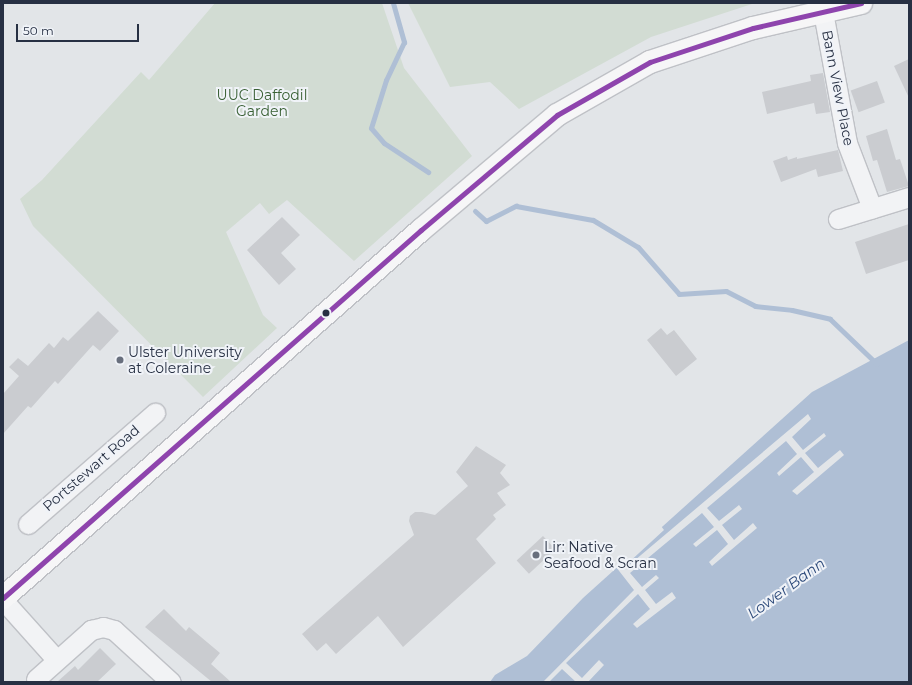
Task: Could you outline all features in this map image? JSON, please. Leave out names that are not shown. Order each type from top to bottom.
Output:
[{"type":"main road","points":[[3,599],[538,128],[650,62],[753,28],[861,3]]},
{"type":"street","name":"Bann View Place","points":[[823,12],[847,143],[872,208]]},
{"type":"street","points":[[838,219],[909,197]]},
{"type":"street","name":"Portstewart Road","points":[[28,524],[155,413]]},
{"type":"street","points":[[3,599],[56,659]]},
{"type":"street","points":[[36,679],[56,659],[91,630],[108,627],[171,682]]},
{"type":"green space","name":"UUC Daffodil Garden","points":[[215,3],[382,3],[404,68],[472,156],[354,261],[287,200],[269,214],[260,203],[226,232],[263,315],[277,328],[203,397],[33,226],[20,199],[42,180],[141,72],[149,80]]},
{"type":"green space","points":[[408,3],[755,3],[651,37],[519,109],[490,82],[450,87]]},
{"type":"water","name":"Lower Bann","points":[[909,340],[909,682],[490,682],[495,675],[527,656],[583,598],[812,392]]},
{"type":"pier","points":[[808,414],[811,419],[792,437],[803,450],[824,433],[826,436],[805,453],[818,468],[840,450],[844,455],[797,495],[792,491],[814,472],[801,457],[779,476],[777,473],[797,454],[786,441],[707,508],[719,521],[739,505],[742,509],[722,525],[734,540],[753,523],[757,528],[712,566],[709,562],[728,544],[717,530],[696,547],[693,544],[714,527],[702,513],[630,573],[642,587],[656,575],[659,578],[645,590],[656,604],[672,592],[676,598],[637,628],[633,624],[650,609],[638,594],[566,663],[582,678],[599,660],[604,665],[588,682],[576,682],[562,669],[549,682],[543,682],[634,590],[616,567],[661,526],[664,530],[626,565],[628,566]]},
{"type":"building","points":[[909,59],[909,98],[894,66]]},
{"type":"building","points":[[823,73],[830,112],[816,114],[814,103],[767,114],[762,92],[811,81],[810,75]]},
{"type":"building","points":[[877,81],[885,103],[859,112],[851,91]]},
{"type":"building","points":[[887,129],[896,160],[900,159],[909,186],[887,192],[877,160],[873,161],[866,136]]},
{"type":"building","points":[[838,150],[843,171],[818,177],[816,169],[781,182],[773,161],[787,156],[788,160],[797,157],[797,159]]},
{"type":"building","points":[[282,217],[300,235],[281,253],[296,269],[279,285],[247,250]]},
{"type":"building","points":[[909,224],[909,260],[866,274],[855,242]]},
{"type":"building","points":[[98,311],[119,331],[100,351],[93,345],[58,384],[55,381],[31,408],[28,406],[3,434],[3,394],[19,376],[9,367],[18,358],[28,366],[49,343],[54,348],[63,337],[68,341]]},
{"type":"building","points":[[661,328],[667,335],[674,330],[697,359],[676,376],[647,340]]},
{"type":"building","points":[[476,446],[506,465],[500,473],[510,485],[497,493],[506,505],[493,515],[496,519],[476,539],[496,563],[403,647],[378,616],[336,654],[326,643],[317,651],[302,634],[414,535],[409,521],[410,516],[415,512],[435,515],[468,486],[456,472]]},
{"type":"building","points":[[543,536],[555,549],[529,574],[517,561]]},
{"type":"building","points":[[164,609],[186,631],[189,627],[220,653],[211,664],[231,682],[212,682],[145,627]]},
{"type":"building","points":[[100,648],[116,664],[97,682],[57,682],[75,666],[78,670]]},
{"type":"waterway","points":[[393,3],[404,42],[386,80],[371,128],[384,143],[428,172]]},
{"type":"waterway","points":[[475,211],[486,221],[516,206],[593,220],[638,247],[679,294],[726,291],[755,306],[792,310],[830,319],[877,364]]},
{"type":"transit line","points":[[3,598],[421,230],[557,115],[650,62],[753,28],[861,3]]},
{"type":"place","name":"Ulster University at Coleraine","points":[[120,360]]},
{"type":"place","name":"Lir: Native Seafood & Scran","points":[[536,555]]}]
